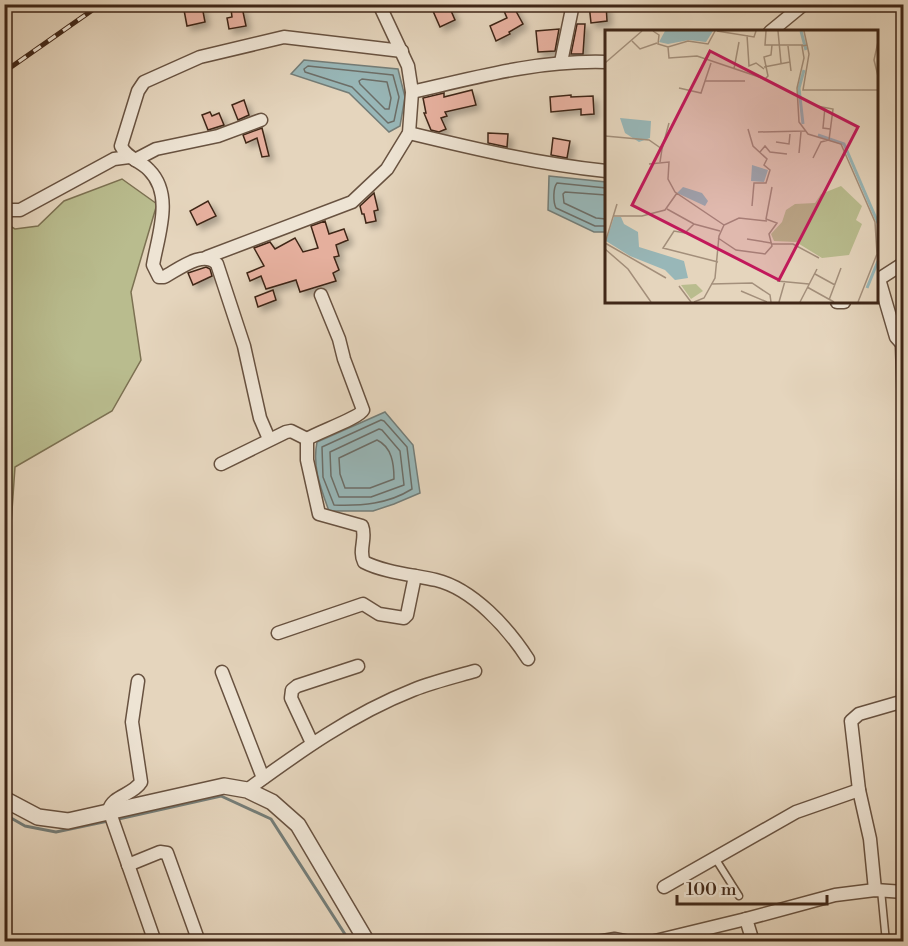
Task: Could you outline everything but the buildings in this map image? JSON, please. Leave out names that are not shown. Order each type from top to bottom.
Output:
[{"type":"street","points":[[379,4],[402,51],[408,66],[412,92],[409,133],[387,169],[352,202],[200,259],[164,277],[159,277],[153,265],[163,198],[152,173],[132,158],[122,146],[122,138],[138,91],[144,82],[200,57],[284,37],[402,51]]},
{"type":"street","points":[[561,62],[573,4]]},
{"type":"street","points":[[772,30],[804,4]]},
{"type":"street","points":[[412,92],[502,71],[561,62],[605,62]]},
{"type":"street","points":[[4,210],[20,210],[114,159],[132,158],[156,149],[218,136],[261,120]]},
{"type":"street","points":[[409,133],[499,155],[605,171]]},
{"type":"street","points":[[207,257],[213,258],[217,264],[246,352],[260,418],[269,439]]},
{"type":"street","points":[[903,263],[878,280],[896,337],[903,346],[903,403]]},
{"type":"street","points":[[307,439],[360,415],[363,410],[339,339],[321,295]]},
{"type":"street","points":[[221,464],[269,439],[290,431],[307,439]]},
{"type":"street","points":[[307,439],[307,460],[319,513],[362,526],[364,532],[361,554],[364,562],[446,583],[464,592],[509,631],[528,659]]},
{"type":"street","points":[[278,633],[363,604],[379,614],[404,618],[407,615],[415,576]]},
{"type":"street","points":[[312,743],[291,698],[292,690],[297,686],[358,666]]},
{"type":"street","points":[[246,790],[312,743],[361,714],[413,690],[474,671]]},
{"type":"street","points":[[222,672],[263,778]]},
{"type":"street","points":[[138,681],[132,722],[141,782],[130,793],[114,800],[111,817],[155,942]]},
{"type":"street","points":[[878,890],[859,790],[850,725],[852,719],[859,714],[903,701]]},
{"type":"street","points":[[4,799],[38,817],[68,821],[111,817],[224,786],[246,790],[272,802],[298,825],[368,942]]},
{"type":"street","points":[[663,886],[796,812],[859,790]]},
{"type":"street","points":[[128,865],[160,852],[167,853],[199,942]]},
{"type":"street","points":[[651,942],[835,895],[878,890],[903,892]]},
{"type":"street","points":[[746,919],[753,942]]},
{"type":"street","points":[[597,942],[615,939],[630,942]]},
{"type":"lane","points":[[715,858],[739,896]]},
{"type":"lane","points":[[878,890],[886,942]]},
{"type":"green space","points":[[122,179],[157,204],[131,292],[141,360],[112,411],[15,467],[11,525],[5,532],[5,223],[15,229],[38,226],[64,201]]},
{"type":"water","points":[[304,60],[398,69],[405,97],[400,126],[389,132],[349,93],[291,74]]},
{"type":"water","points":[[549,176],[605,182],[605,232],[594,232],[548,210]]},
{"type":"water","points":[[385,412],[413,445],[420,493],[373,511],[329,511],[316,469],[317,442]]},
{"type":"waterway","points":[[114,820],[221,796],[271,819],[350,942]]},
{"type":"waterway","points":[[4,814],[25,826],[56,832],[108,821]]},
{"type":"railway","points":[[4,72],[101,4]]}]
